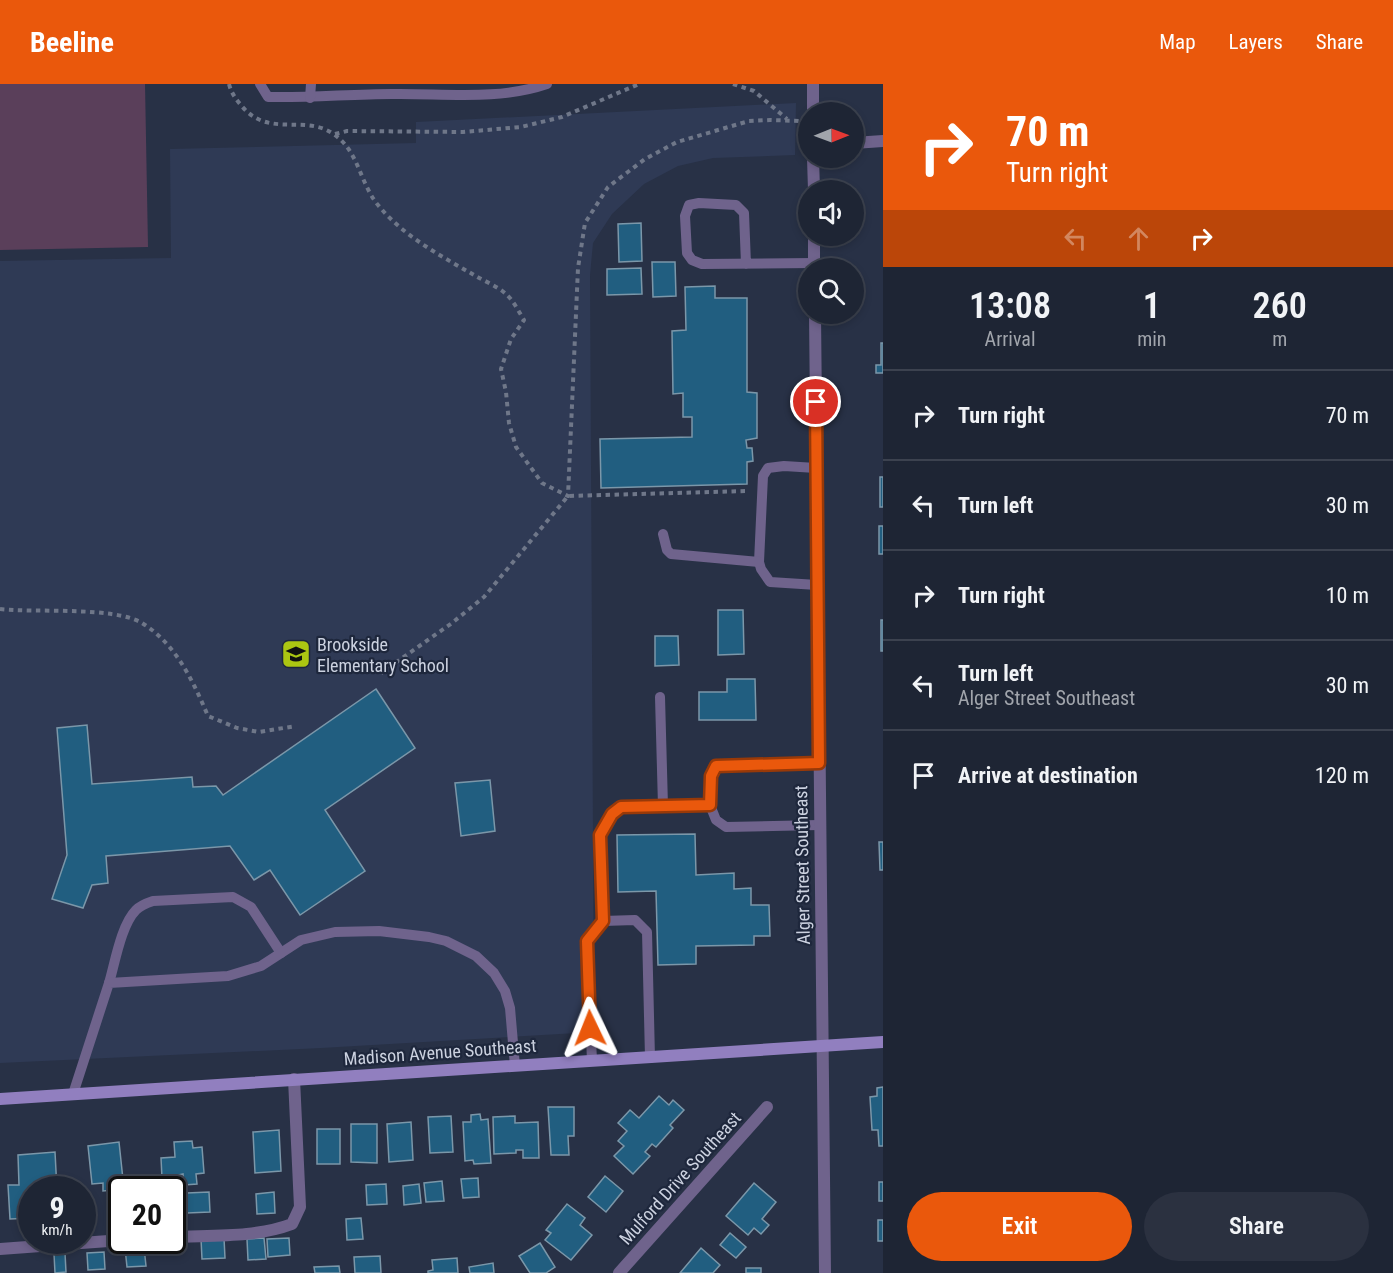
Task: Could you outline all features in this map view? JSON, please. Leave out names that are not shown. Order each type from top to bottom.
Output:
[{"type":"street","points":[[813,84],[813,102]]},
{"type":"street","points":[[864,142],[883,141]]},
{"type":"street","name":"Alger Street Southeast","points":[[815,324],[825,1273]]},
{"type":"street","name":"Madison Avenue Southeast","points":[[0,1099],[883,1042]]},
{"type":"street","points":[[186,1236],[262,1232],[292,1224],[300,1207],[294,1079]]},
{"type":"street","name":"Mulford Drive Southeast","points":[[619,1273],[767,1107]]},
{"type":"street","points":[[0,1249],[108,1241]]},
{"type":"lane","points":[[260,84],[268,97],[310,98],[391,94],[500,93],[547,84]]},
{"type":"lane","points":[[310,84],[310,98]]},
{"type":"lane","points":[[746,264],[744,213],[736,205],[689,205],[685,216],[687,253],[692,260],[702,264],[798,266]]},
{"type":"lane","points":[[816,468],[784,466],[768,468],[763,476],[759,562],[770,582],[817,585]]},
{"type":"lane","points":[[663,534],[667,550],[671,554],[759,562]]},
{"type":"lane","points":[[660,697],[663,806]]},
{"type":"lane","points":[[819,763],[716,766],[711,776],[710,805],[716,820],[726,827],[819,825]]},
{"type":"lane","points":[[591,1061],[587,941],[603,921],[600,835],[604,824],[621,807],[710,805]]},
{"type":"lane","points":[[73,1094],[127,923],[135,910],[143,904],[153,901],[233,897],[251,907],[281,953]]},
{"type":"lane","points":[[603,921],[635,920],[647,933],[650,1058]]},
{"type":"lane","points":[[109,983],[228,976],[261,966],[301,940],[335,932],[362,930],[429,937],[446,941],[476,956],[494,973],[505,990],[510,1008],[515,1066]]},
{"type":"path","points":[[230,84],[231,92],[244,110],[262,122],[284,126],[318,125],[334,134],[355,158],[362,177],[379,207],[423,245],[508,295],[524,320],[511,339],[501,369],[509,423],[516,447],[542,483],[568,496],[757,491]]},
{"type":"path","points":[[334,134],[347,131],[464,132],[521,127],[562,117],[639,84]]},
{"type":"path","points":[[733,84],[754,92],[790,121]]},
{"type":"path","points":[[381,673],[452,623],[484,597],[568,496],[578,268],[585,223],[608,187],[645,159],[676,142],[749,121],[798,121]]},
{"type":"path","points":[[0,609],[112,614],[142,623],[173,650],[194,682],[208,716],[237,728],[259,732],[296,726]]},
{"type":"shaded area","points":[[0,84],[145,84],[148,247],[0,250]]},
{"type":"shaded area","name":"Brookside Elementary School","points":[[796,103],[795,155],[713,158],[678,166],[644,184],[612,214],[593,243],[590,275],[594,1032],[0,1063],[0,261],[171,258],[170,149],[416,143],[416,122]]},
{"type":"building","points":[[641,223],[642,261],[619,262],[618,224]]},
{"type":"building","points":[[652,262],[675,262],[676,296],[653,297]]},
{"type":"building","points":[[641,268],[642,294],[607,295],[607,269]]},
{"type":"building","points":[[715,286],[715,298],[747,298],[747,392],[757,393],[757,438],[746,440],[747,448],[752,448],[753,461],[747,462],[747,484],[601,488],[600,439],[692,437],[692,417],[683,417],[683,393],[673,394],[672,331],[686,330],[685,287]]},
{"type":"building","points":[[881,343],[883,343],[883,373],[876,373],[876,365],[881,365]]},
{"type":"building","points":[[880,477],[883,477],[883,507],[880,507]]},
{"type":"building","points":[[879,526],[883,526],[883,554],[879,554]]},
{"type":"building","points":[[718,610],[743,610],[744,654],[718,655]]},
{"type":"building","points":[[881,620],[883,620],[883,651],[881,651]]},
{"type":"building","points":[[655,636],[678,636],[679,665],[655,666]]},
{"type":"building","points":[[727,679],[755,679],[756,720],[699,720],[699,692],[727,692]]},
{"type":"building","points":[[376,689],[415,748],[325,810],[365,871],[300,915],[270,870],[254,880],[230,846],[106,856],[108,883],[92,885],[83,908],[52,899],[67,855],[57,728],[87,725],[92,784],[192,777],[193,787],[216,786],[223,795]]},
{"type":"building","points":[[490,780],[495,831],[461,836],[455,783]]},
{"type":"building","points":[[695,834],[696,875],[734,873],[734,889],[751,888],[751,905],[769,905],[770,936],[754,936],[754,945],[696,946],[696,964],[658,965],[656,891],[618,892],[617,835]]},
{"type":"building","points":[[879,842],[883,842],[883,870],[880,870]]},
{"type":"building","points":[[883,1087],[883,1146],[879,1146],[878,1130],[872,1130],[870,1097],[877,1096],[877,1088]]},
{"type":"building","points":[[659,1096],[669,1105],[673,1100],[684,1110],[670,1125],[673,1128],[656,1147],[652,1144],[645,1152],[650,1156],[633,1174],[614,1156],[624,1146],[618,1141],[627,1131],[618,1123],[630,1110],[639,1118]]},
{"type":"building","points":[[548,1107],[574,1107],[574,1136],[568,1136],[569,1155],[551,1155]]},
{"type":"building","points":[[480,1114],[481,1120],[488,1119],[491,1163],[474,1164],[473,1160],[465,1161],[463,1122],[471,1122],[471,1115]]},
{"type":"building","points":[[451,1116],[453,1152],[430,1153],[428,1117]]},
{"type":"building","points":[[515,1116],[515,1123],[538,1122],[539,1158],[523,1158],[523,1150],[516,1150],[516,1153],[494,1154],[493,1117]]},
{"type":"building","points":[[411,1122],[413,1160],[389,1162],[387,1124]]},
{"type":"building","points":[[351,1124],[377,1124],[377,1163],[351,1162]]},
{"type":"building","points":[[317,1129],[340,1129],[340,1164],[317,1164]]},
{"type":"building","points":[[279,1130],[281,1171],[255,1173],[253,1132]]},
{"type":"building","points":[[192,1141],[193,1148],[202,1147],[204,1173],[196,1174],[197,1184],[186,1185],[186,1176],[183,1174],[162,1176],[161,1158],[175,1157],[174,1142]]},
{"type":"building","points":[[119,1142],[123,1176],[108,1176],[108,1191],[103,1191],[103,1183],[96,1184],[96,1176],[91,1176],[88,1146]]},
{"type":"building","points":[[55,1152],[56,1176],[19,1176],[18,1155]]},
{"type":"building","points":[[605,1176],[623,1191],[606,1212],[588,1197]]},
{"type":"building","points":[[478,1178],[479,1197],[463,1198],[461,1179]]},
{"type":"building","points":[[442,1181],[444,1201],[426,1202],[424,1183]]},
{"type":"building","points":[[879,1182],[883,1182],[883,1201],[879,1201]]},
{"type":"building","points":[[754,1183],[776,1202],[762,1219],[769,1225],[761,1234],[754,1228],[748,1235],[726,1216]]},
{"type":"building","points":[[386,1184],[387,1204],[367,1205],[366,1185]]},
{"type":"building","points":[[419,1184],[421,1203],[404,1205],[403,1186]]},
{"type":"building","points":[[8,1185],[18,1185],[18,1219],[10,1219]]},
{"type":"building","points":[[209,1192],[210,1212],[187,1213],[187,1193]]},
{"type":"building","points":[[274,1192],[275,1213],[257,1214],[256,1194]]},
{"type":"building","points":[[567,1204],[585,1218],[580,1225],[592,1235],[571,1260],[545,1240],[551,1233],[546,1230]]},
{"type":"building","points":[[361,1218],[363,1239],[347,1240],[346,1219]]},
{"type":"building","points":[[878,1220],[883,1220],[883,1241],[878,1241]]},
{"type":"building","points":[[730,1233],[746,1247],[736,1258],[720,1245]]},
{"type":"building","points":[[224,1238],[225,1258],[202,1259],[201,1239]]},
{"type":"building","points":[[264,1238],[266,1259],[248,1260],[247,1239]]},
{"type":"building","points":[[289,1238],[290,1255],[268,1257],[267,1239]]},
{"type":"building","points":[[540,1243],[555,1267],[546,1273],[530,1273],[519,1256]]},
{"type":"building","points":[[701,1248],[720,1265],[713,1273],[680,1273]]},
{"type":"building","points":[[104,1252],[105,1269],[88,1270],[87,1254]]},
{"type":"building","points":[[54,1254],[65,1254],[66,1272],[55,1273]]},
{"type":"building","points":[[126,1254],[145,1254],[146,1266],[127,1267]]},
{"type":"building","points":[[380,1256],[381,1273],[355,1273],[354,1257]]},
{"type":"building","points":[[457,1258],[458,1273],[428,1273],[433,1270],[432,1260]]},
{"type":"building","points":[[493,1263],[494,1273],[470,1273],[469,1267]]},
{"type":"building","points":[[339,1266],[340,1273],[315,1273],[314,1267]]},
{"type":"building","points":[[746,1268],[761,1268],[761,1273],[746,1273]]},
{"type":"place","name":"Brookside Elementary School","points":[[296,654]]},
{"type":"route","points":[[590,1028],[587,941],[603,921],[600,835],[604,824],[612,814],[621,807],[710,805],[711,776],[716,766],[819,763],[816,402]]}]
